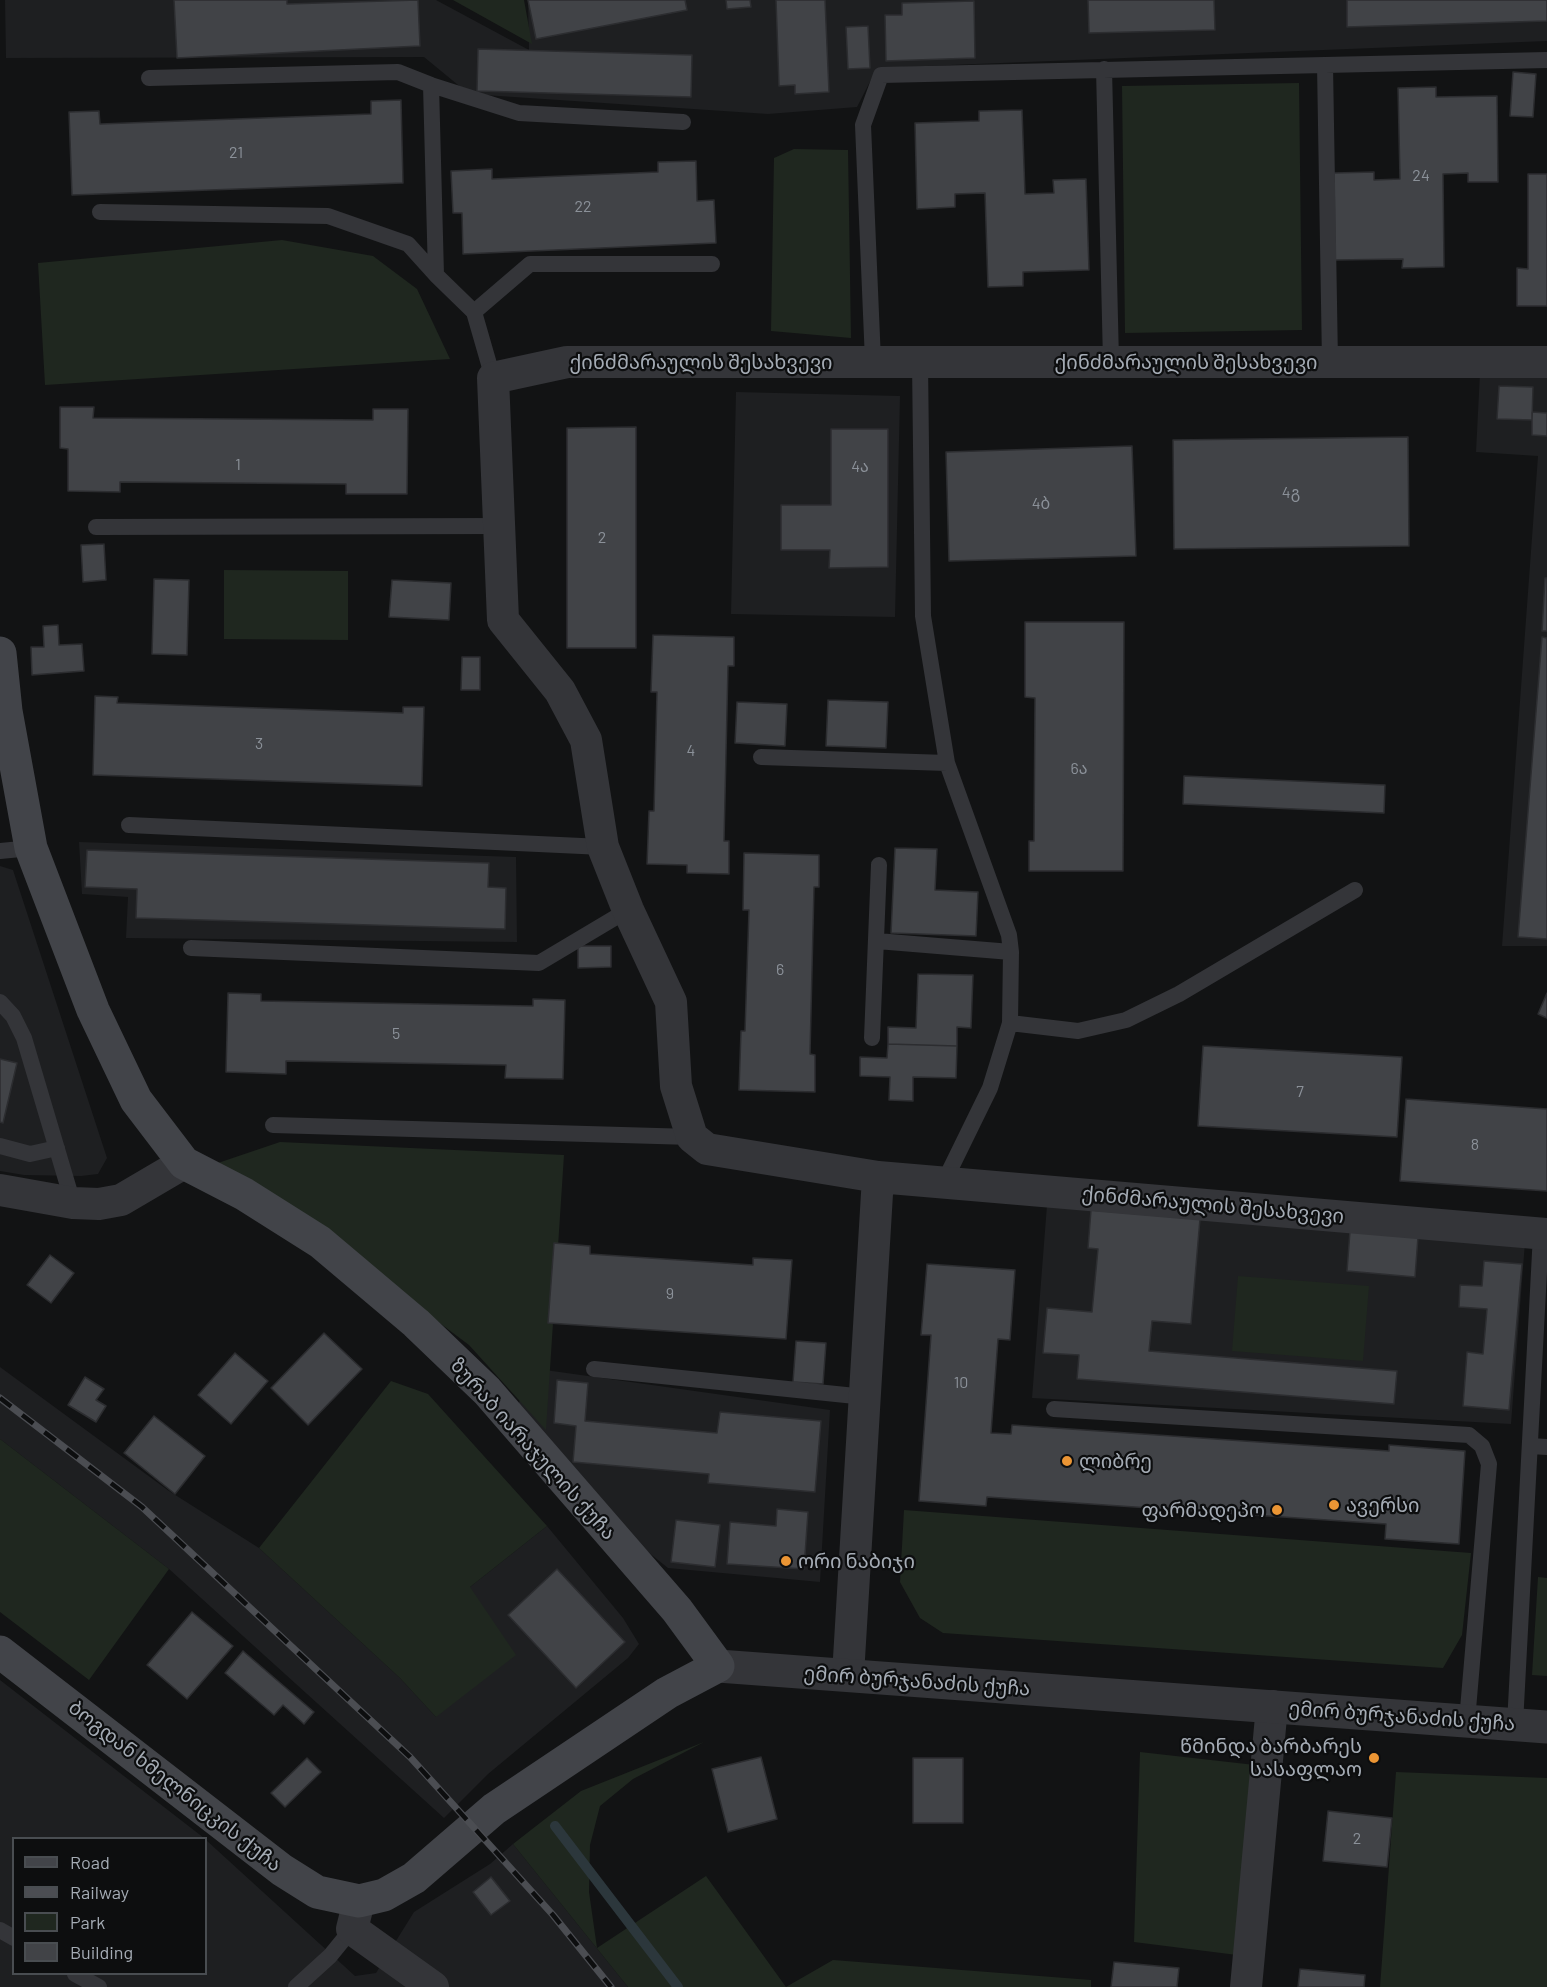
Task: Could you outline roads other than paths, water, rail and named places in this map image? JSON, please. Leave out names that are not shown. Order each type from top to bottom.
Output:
[{"type":"main road","name":"ზურაბ იარაჯულის ქუჩა","points":[[0,653],[16,850],[136,1100],[184,1163],[244,1194],[320,1242],[416,1323],[487,1391],[677,1610],[718,1666]]},
{"type":"main road","name":"ბოგდან ხმელნიცკის ქუჩა","points":[[0,1652],[282,1870],[355,1915]]},
{"type":"main road","points":[[355,1915],[414,1878],[495,1809],[667,1693],[718,1666]]},
{"type":"street","name":"ქინძმარაულის შესახვევი","points":[[493,378],[567,362],[1547,362]]},
{"type":"street","points":[[493,378],[503,620],[560,691],[586,740],[603,847],[628,910],[671,1002],[676,1086],[692,1137]]},
{"type":"street","name":"ქინძმარაულის შესახვევი","points":[[692,1137],[706,1149],[878,1177],[1544,1234]]},
{"type":"street","points":[[0,1190],[73,1203],[99,1204],[121,1200],[184,1163]]},
{"type":"street","points":[[848,1676],[878,1177]]},
{"type":"street","name":"ემირ ბურჯანაძის ქუჩა","points":[[718,1666],[1531,1726]]},
{"type":"street","points":[[1246,1987],[1272,1706]]},
{"type":"street","points":[[355,1915],[433,1987]]},
{"type":"lane","points":[[873,361],[863,125],[881,75],[1547,60]]},
{"type":"lane","points":[[1325,65],[1330,362]]},
{"type":"lane","points":[[1104,69],[1111,362]]},
{"type":"lane","points":[[149,78],[398,72],[430,86],[519,113],[683,122]]},
{"type":"lane","points":[[430,86],[436,275]]},
{"type":"lane","points":[[100,212],[328,216],[408,244],[474,312],[493,378]]},
{"type":"lane","points":[[474,312],[530,264],[712,264]]},
{"type":"lane","points":[[920,362],[923,616],[946,764],[1010,935],[1011,952],[1010,1023],[990,1088],[944,1182]]},
{"type":"lane","points":[[96,527],[500,526]]},
{"type":"lane","points":[[761,757],[946,764]]},
{"type":"lane","points":[[129,825],[603,847]]},
{"type":"lane","points":[[872,1038],[879,865]]},
{"type":"lane","points":[[1010,1023],[1078,1031],[1126,1020],[1179,994],[1355,890]]},
{"type":"lane","points":[[191,948],[539,963],[628,910]]},
{"type":"lane","points":[[877,941],[1011,952]]},
{"type":"lane","points":[[0,1002],[13,1016],[24,1038],[73,1203]]},
{"type":"lane","points":[[273,1125],[692,1137]]},
{"type":"lane","points":[[0,1146],[30,1154],[57,1148]]},
{"type":"lane","points":[[1531,1726],[1544,1234]]},
{"type":"lane","points":[[594,1369],[865,1397]]},
{"type":"lane","points":[[1054,1409],[1469,1435],[1482,1446],[1489,1464],[1467,1721]]},
{"type":"lane","points":[[296,1987],[330,1956],[355,1915]]},
{"type":"lane","points":[[77,1975],[99,1987]]},
{"type":"waterway","points":[[555,1826],[678,1987]]},
{"type":"railway","points":[[0,1398],[142,1507],[410,1757],[553,1915],[611,1987]]},
{"type":"place","name":"ლიბრე","points":[[1067,1461]]},
{"type":"place","name":"ავერსი","points":[[1334,1505]]},
{"type":"place","name":"ფარმადეპო","points":[[1277,1510]]},
{"type":"place","name":"ორი ნაბიჯი","points":[[786,1561]]},
{"type":"place","name":"წმინდა ბარბარეს სასაფლაო","points":[[1374,1758]]}]
